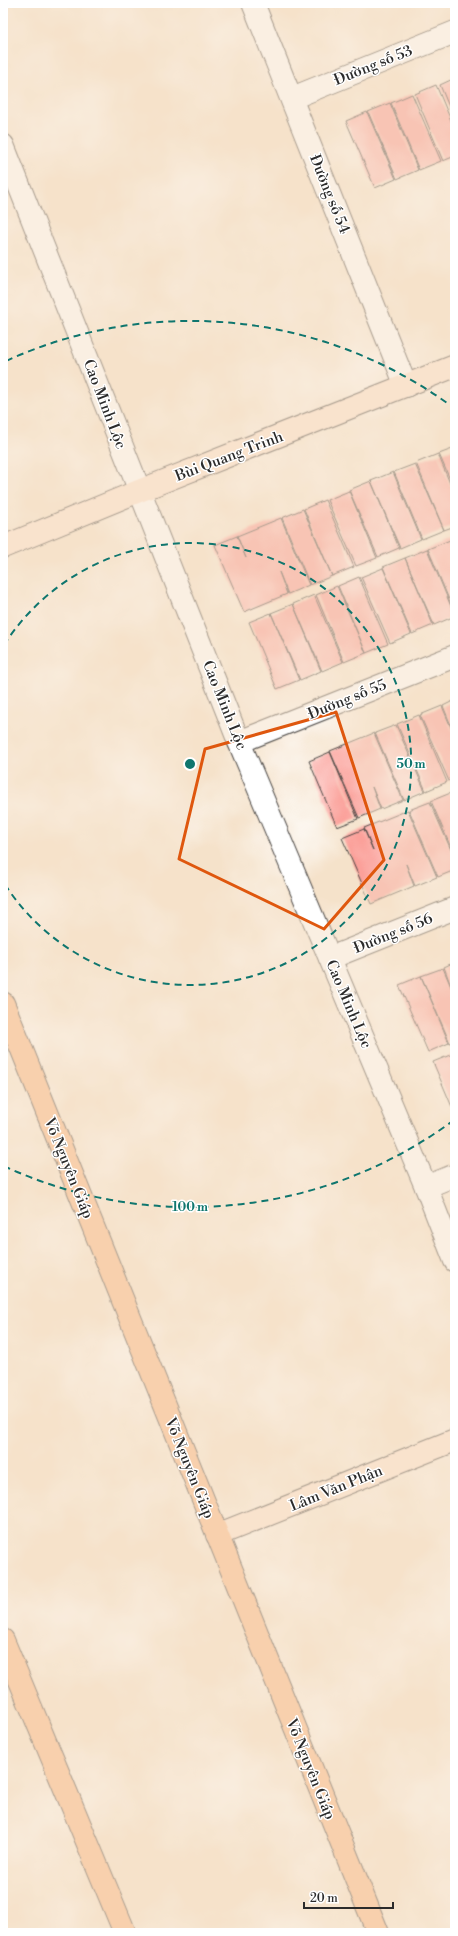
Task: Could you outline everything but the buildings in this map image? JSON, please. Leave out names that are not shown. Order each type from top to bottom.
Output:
[{"type":"highway","name":"Võ Nguyên Giáp","points":[[3,1003],[378,1933]]},
{"type":"highway","points":[[3,1640],[125,1933]]},
{"type":"street","name":"Đường số 54","points":[[253,3],[406,386]]},
{"type":"street","name":"Đường số 53","points":[[292,98],[455,32]]},
{"type":"street","name":"Cao Minh Lộc","points":[[3,146],[239,742],[426,1187],[455,1261]]},
{"type":"street","name":"Bùi Quang Trinh","points":[[3,547],[139,491],[455,366]]},
{"type":"street","name":"Đường số 55","points":[[239,742],[455,656]]},
{"type":"street","name":"Đường số 56","points":[[330,958],[455,908]]},
{"type":"street","points":[[426,1187],[455,1175]]},
{"type":"street","name":"Lâm Văn Phận","points":[[217,1535],[455,1440]]},
{"type":"highlighted area","points":[[336,712],[384,860],[324,929],[179,859],[205,749]]}]
